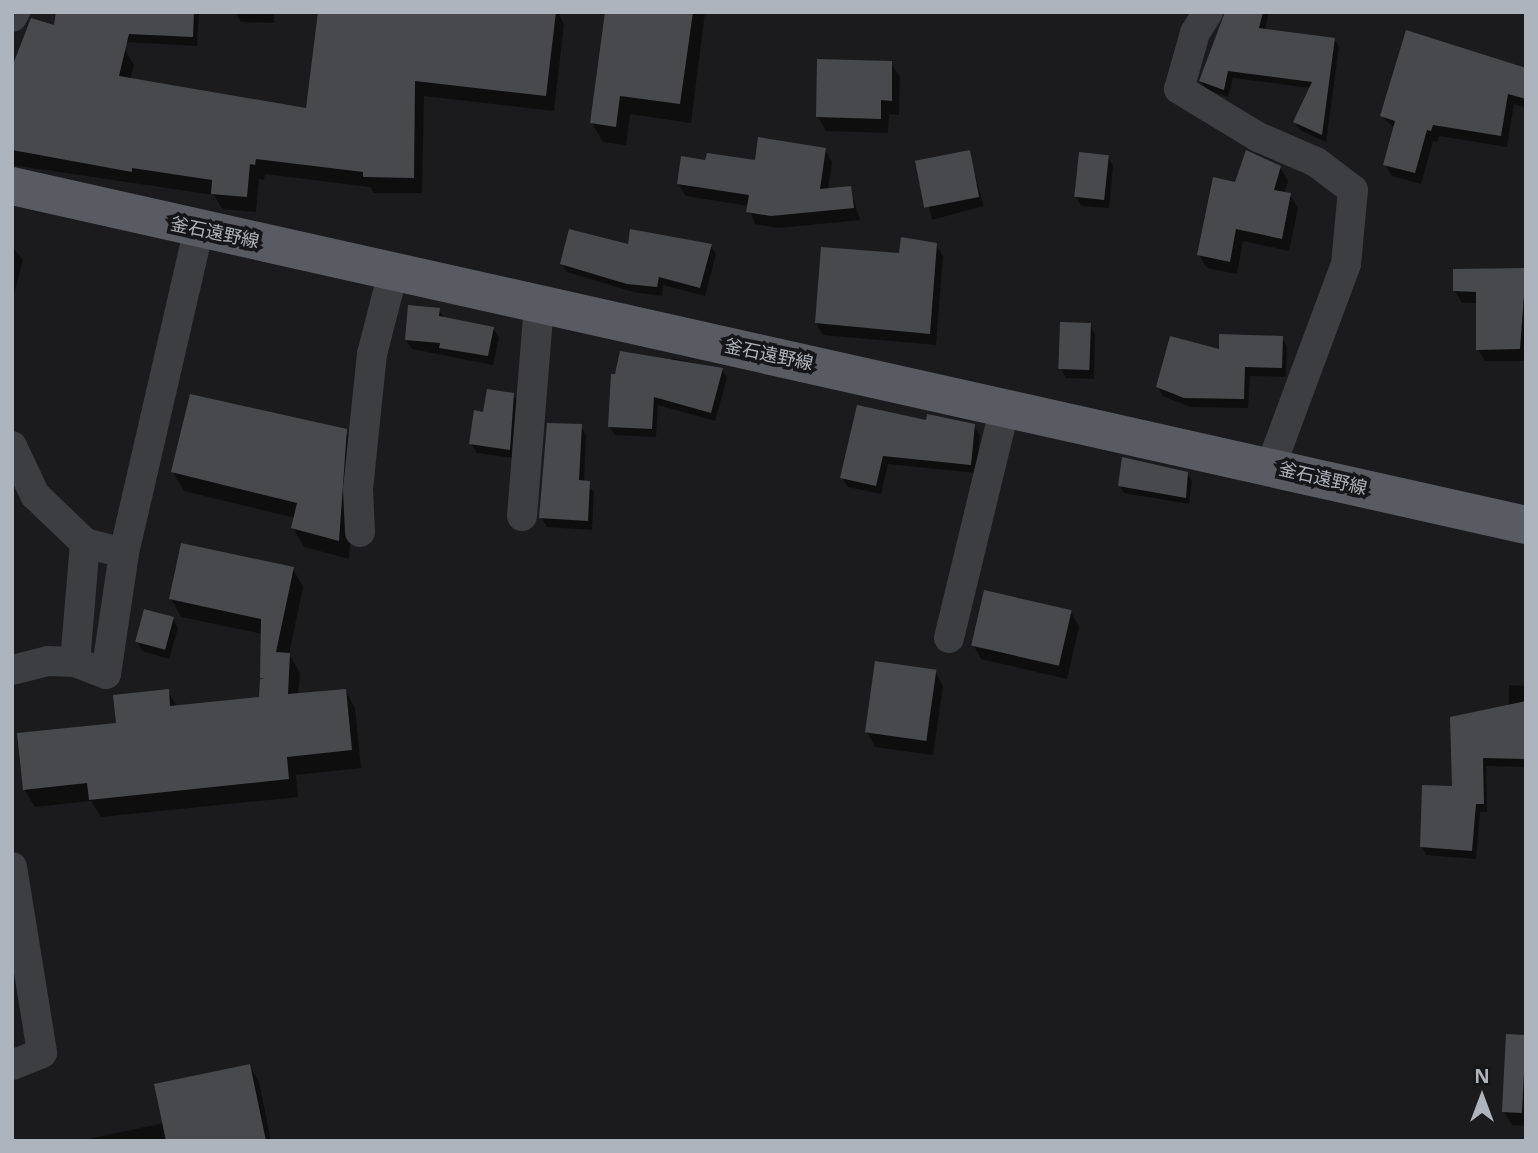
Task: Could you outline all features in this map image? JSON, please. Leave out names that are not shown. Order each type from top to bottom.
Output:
[{"type":"main road","name":"釜石遠野線","points":[[12,186],[1526,525]]},
{"type":"street","points":[[1208,12],[1195,33],[1180,89],[1258,137],[1316,162],[1353,190],[1346,264],[1271,466]]},
{"type":"street","points":[[12,670],[48,661],[75,662],[106,674],[124,553],[200,229]]},
{"type":"street","points":[[360,532],[358,489],[372,354],[393,272]]},
{"type":"street","points":[[522,516],[539,304]]},
{"type":"street","points":[[949,638],[1006,407]]},
{"type":"street","points":[[12,446],[35,495],[85,543],[124,553]]},
{"type":"street","points":[[75,662],[85,543]]},
{"type":"street","points":[[12,867],[42,1053],[12,1065]]},
{"type":"building","points":[[56,12],[194,12],[193,37],[129,34],[119,76],[306,108],[318,12],[556,12],[546,96],[415,81],[414,178],[363,177],[363,172],[256,159],[255,165],[250,164],[247,197],[211,194],[212,180],[132,168],[132,172],[12,150],[12,67],[31,18],[54,25]]},
{"type":"building","points":[[605,12],[693,12],[680,104],[620,96],[616,127],[590,123]]},
{"type":"building","points":[[1225,12],[1263,12],[1259,28],[1335,38],[1322,135],[1293,122],[1312,82],[1228,71],[1224,90],[1199,81]]},
{"type":"building","points":[[1406,30],[1526,68],[1526,99],[1508,94],[1501,136],[1433,125],[1431,131],[1427,130],[1415,173],[1383,165],[1395,121],[1380,116]]},
{"type":"building","points":[[817,59],[892,61],[892,101],[881,100],[881,119],[816,117]]},
{"type":"building","points":[[758,137],[826,148],[820,189],[851,186],[854,208],[771,216],[746,212],[749,195],[677,184],[681,156],[705,160],[707,153],[755,160]]},
{"type":"building","points":[[970,150],[979,197],[924,208],[915,161]]},
{"type":"building","points":[[1246,150],[1281,166],[1274,190],[1291,193],[1282,239],[1236,229],[1230,262],[1197,255],[1213,177],[1235,182]]},
{"type":"building","points":[[1079,152],[1109,155],[1104,200],[1074,197]]},
{"type":"building","points":[[569,229],[628,244],[630,229],[712,244],[700,288],[659,277],[657,287],[627,284],[560,264]]},
{"type":"building","points":[[901,237],[937,243],[930,334],[815,323],[821,247],[899,253]]},
{"type":"building","points":[[1526,268],[1520,349],[1476,350],[1476,292],[1453,291],[1453,269]]},
{"type":"building","points":[[408,305],[440,308],[439,316],[494,327],[488,356],[439,348],[440,343],[405,340]]},
{"type":"building","points":[[1060,322],[1091,323],[1089,370],[1058,369]]},
{"type":"building","points":[[1219,334],[1283,336],[1282,368],[1245,367],[1244,399],[1184,398],[1156,387],[1170,336],[1219,349]]},
{"type":"building","points":[[620,351],[723,368],[711,413],[654,397],[652,429],[608,427],[611,374],[615,374]]},
{"type":"building","points":[[487,389],[514,393],[510,450],[469,444],[474,410],[483,412]]},
{"type":"building","points":[[190,394],[347,429],[339,541],[291,528],[297,503],[171,472]]},
{"type":"building","points":[[857,405],[926,420],[927,414],[975,424],[971,465],[883,456],[876,486],[840,478]]},
{"type":"building","points":[[547,423],[582,424],[579,480],[590,481],[588,521],[539,518]]},
{"type":"building","points":[[1122,457],[1188,472],[1186,498],[1118,486]]},
{"type":"building","points":[[181,543],[294,567],[276,652],[290,653],[288,694],[346,689],[352,750],[287,757],[289,779],[89,800],[87,783],[23,790],[17,733],[116,723],[113,695],[169,689],[170,706],[259,697],[260,679],[264,679],[260,678],[261,619],[169,599]]},
{"type":"building","points":[[984,590],[1072,610],[1059,666],[971,646]]},
{"type":"building","points":[[144,609],[174,617],[165,650],[135,642]]},
{"type":"building","points":[[875,661],[936,670],[926,741],[865,732]]},
{"type":"building","points":[[1526,701],[1526,759],[1483,758],[1484,804],[1476,804],[1472,851],[1420,847],[1422,785],[1452,786],[1450,717]]},
{"type":"building","points":[[1506,1034],[1526,1035],[1522,1113],[1502,1112]]},
{"type":"building","points":[[250,1064],[266,1141],[166,1141],[154,1084]]}]
